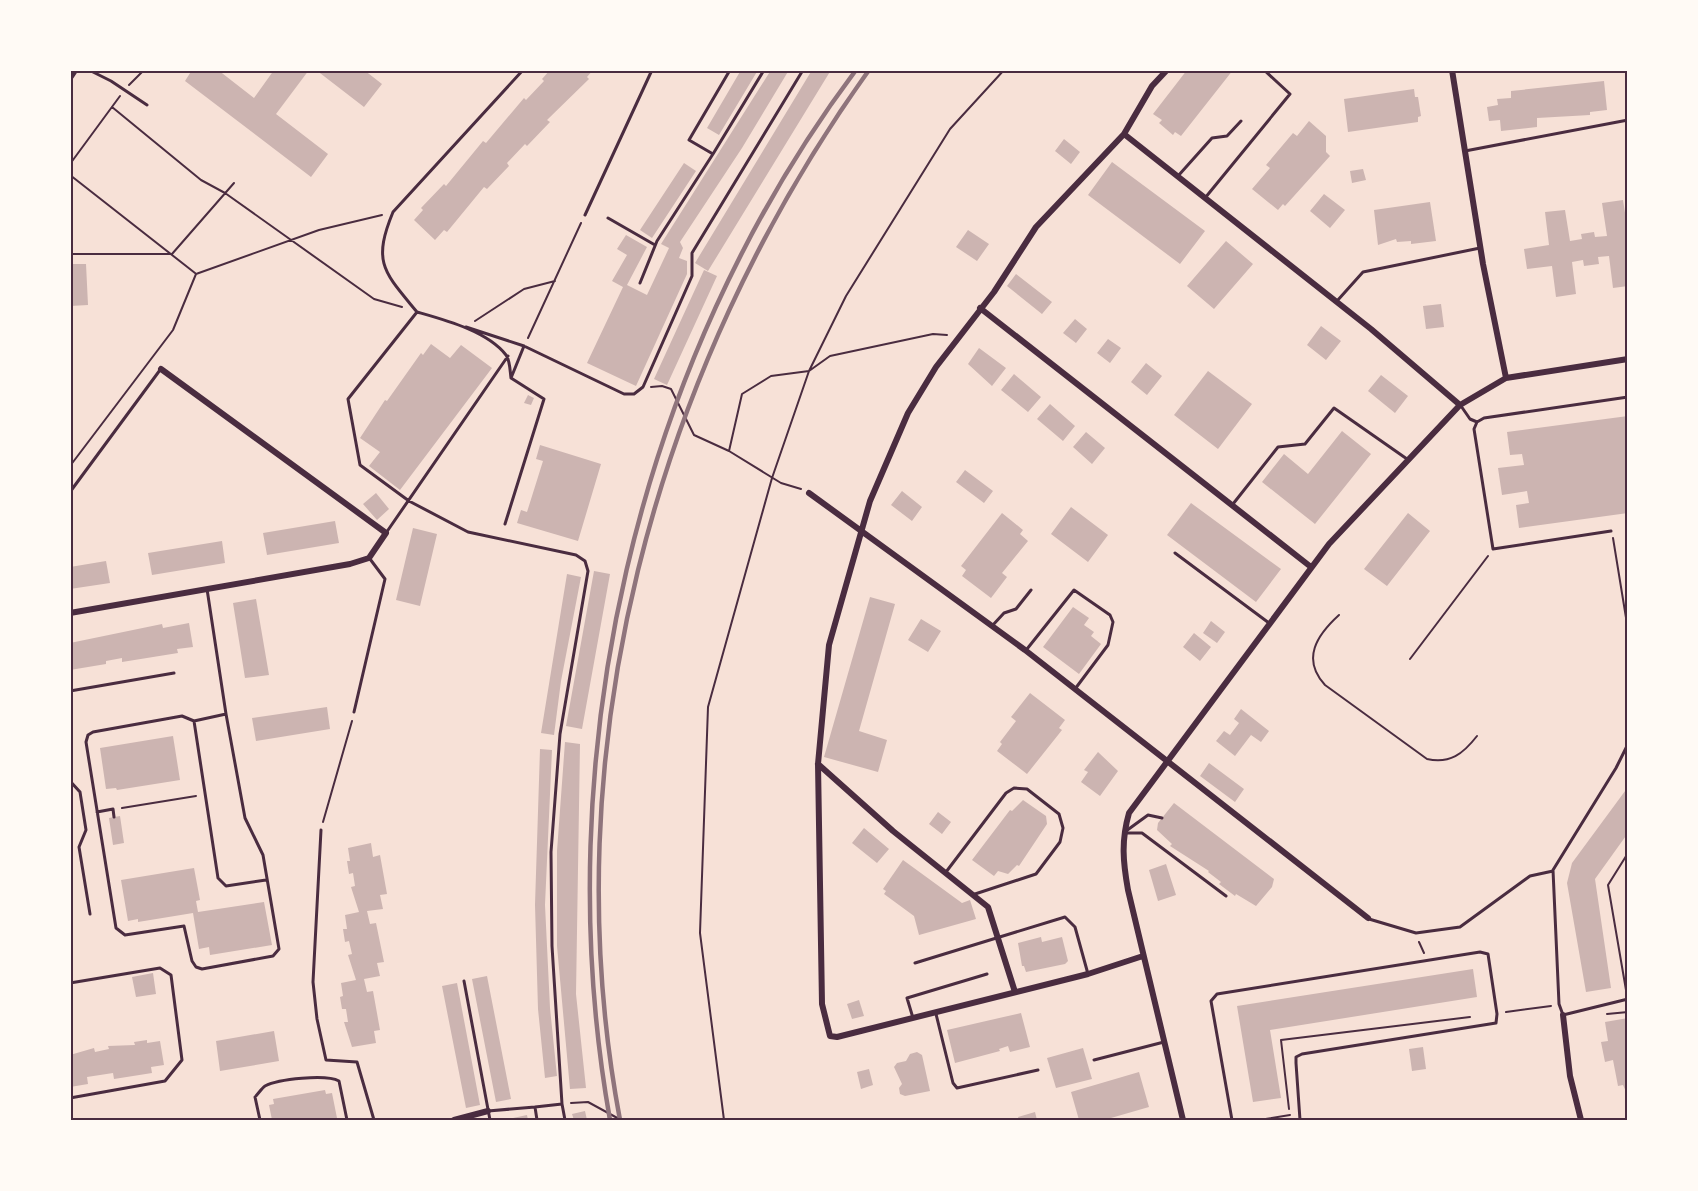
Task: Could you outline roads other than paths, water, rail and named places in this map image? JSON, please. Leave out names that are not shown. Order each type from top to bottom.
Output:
[{"type":"street","points":[[70,76],[74,70]]},
{"type":"street","points":[[1143,956],[1088,974],[837,1037],[831,1035],[822,1004],[818,764],[829,645],[870,501],[908,413],[958,335],[994,292],[1036,227],[1124,134],[1152,86],[1167,70]]},
{"type":"street","points":[[1452,70],[1480,248],[1506,378]]},
{"type":"street","points":[[1124,134],[1336,301],[1460,405]]},
{"type":"street","points":[[981,309],[1311,567]]},
{"type":"street","points":[[1183,1120],[1143,956],[1122,855],[1123,833],[1130,813],[1329,544],[1410,461],[1460,405],[1506,378],[1628,359]]},
{"type":"street","points":[[70,613],[350,564],[369,558],[386,533],[161,369]]},
{"type":"street","points":[[809,493],[1025,650],[1166,763],[1368,918]]},
{"type":"street","points":[[818,764],[893,831],[975,894],[988,907],[1015,992]]},
{"type":"street","points":[[1563,1015],[1570,1076],[1581,1120]]},
{"type":"street","points":[[454,1120],[488,1111]]},
{"type":"lane","points":[[88,70],[125,89],[147,105]]},
{"type":"lane","points":[[523,70],[393,212],[382,240],[382,262],[397,287],[417,312],[524,346],[624,394],[634,394],[643,387],[692,276],[692,253],[803,70]]},
{"type":"lane","points":[[585,215],[652,70]]},
{"type":"lane","points":[[713,154],[689,140],[730,70]]},
{"type":"lane","points":[[640,283],[655,245],[764,70]]},
{"type":"lane","points":[[1205,198],[1290,94],[1264,70]]},
{"type":"lane","points":[[1465,151],[1628,120]]},
{"type":"lane","points":[[1178,176],[1209,141],[1227,136],[1241,121]]},
{"type":"lane","points":[[608,218],[655,245]]},
{"type":"lane","points":[[1336,301],[1363,272],[1480,248]]},
{"type":"lane","points":[[417,312],[348,399],[360,465],[409,501],[468,532],[576,555],[585,561],[588,571],[561,724],[551,852],[552,946],[562,1104],[566,1120]]},
{"type":"lane","points":[[466,327],[508,356],[511,378],[544,399],[505,524]]},
{"type":"lane","points":[[511,378],[524,346]]},
{"type":"lane","points":[[386,533],[508,356]]},
{"type":"lane","points":[[70,492],[161,369]]},
{"type":"lane","points":[[1611,531],[1493,549],[1474,429],[1477,422],[1484,418],[1628,397]]},
{"type":"lane","points":[[1460,405],[1470,419],[1477,422]]},
{"type":"lane","points":[[1232,506],[1278,447],[1305,444],[1334,408],[1410,461]]},
{"type":"lane","points":[[1175,553],[1269,623]]},
{"type":"lane","points":[[354,712],[385,579],[369,558]]},
{"type":"lane","points":[[207,589],[245,818],[262,855],[279,949],[277,954],[214,967],[196,967],[192,961],[184,926],[125,935],[116,928],[86,742],[88,735],[93,732],[182,716],[194,721],[226,714]]},
{"type":"lane","points":[[992,626],[1004,613],[1016,609],[1031,590]]},
{"type":"lane","points":[[1025,650],[1074,590],[1110,615],[1113,622],[1108,645],[1075,689]]},
{"type":"lane","points":[[70,691],[174,673]]},
{"type":"lane","points":[[194,721],[221,884],[226,886],[267,879]]},
{"type":"lane","points":[[1628,744],[1616,768],[1553,870],[1559,1004],[1563,1015],[1628,999]]},
{"type":"lane","points":[[70,781],[80,792],[86,830],[79,847],[90,914]]},
{"type":"lane","points":[[946,872],[1006,793],[1014,788],[1026,789],[1059,814],[1063,828],[1060,842],[1036,874],[975,894]]},
{"type":"lane","points":[[97,812],[113,809],[114,817]]},
{"type":"lane","points":[[1123,833],[1148,815],[1162,818]]},
{"type":"lane","points":[[321,830],[313,982],[317,1019],[326,1060],[357,1062],[374,1120]]},
{"type":"lane","points":[[1123,833],[1142,833],[1226,896]]},
{"type":"lane","points":[[1368,918],[1416,933],[1460,927],[1530,876],[1553,870]]},
{"type":"lane","points":[[915,963],[998,936],[1065,918],[1075,927],[1088,974]]},
{"type":"lane","points":[[1232,1120],[1211,1000],[1217,994],[1480,952],[1488,954],[1497,1014],[1496,1023],[1302,1054],[1296,1057],[1300,1120]]},
{"type":"lane","points":[[70,983],[160,968],[171,975],[182,1060],[165,1081],[70,1098]]},
{"type":"lane","points":[[913,1018],[908,998],[987,974]]},
{"type":"lane","points":[[464,981],[490,1120]]},
{"type":"lane","points":[[935,1012],[953,1083],[957,1088],[1038,1070]]},
{"type":"lane","points":[[1094,1060],[1164,1042]]},
{"type":"lane","points":[[260,1120],[255,1097],[265,1086],[309,1078],[332,1077],[339,1081],[347,1120]]},
{"type":"lane","points":[[488,1111],[562,1104]]},
{"type":"lane","points":[[535,1107],[537,1120]]},
{"type":"railway","points":[[610,1120],[593,984],[590,846],[602,707],[626,570],[665,436],[716,307],[780,185],[856,70]]},
{"type":"railway","points":[[620,1120],[602,982],[600,844],[612,706],[638,570],[678,438],[730,309],[794,186],[869,70]]}]
